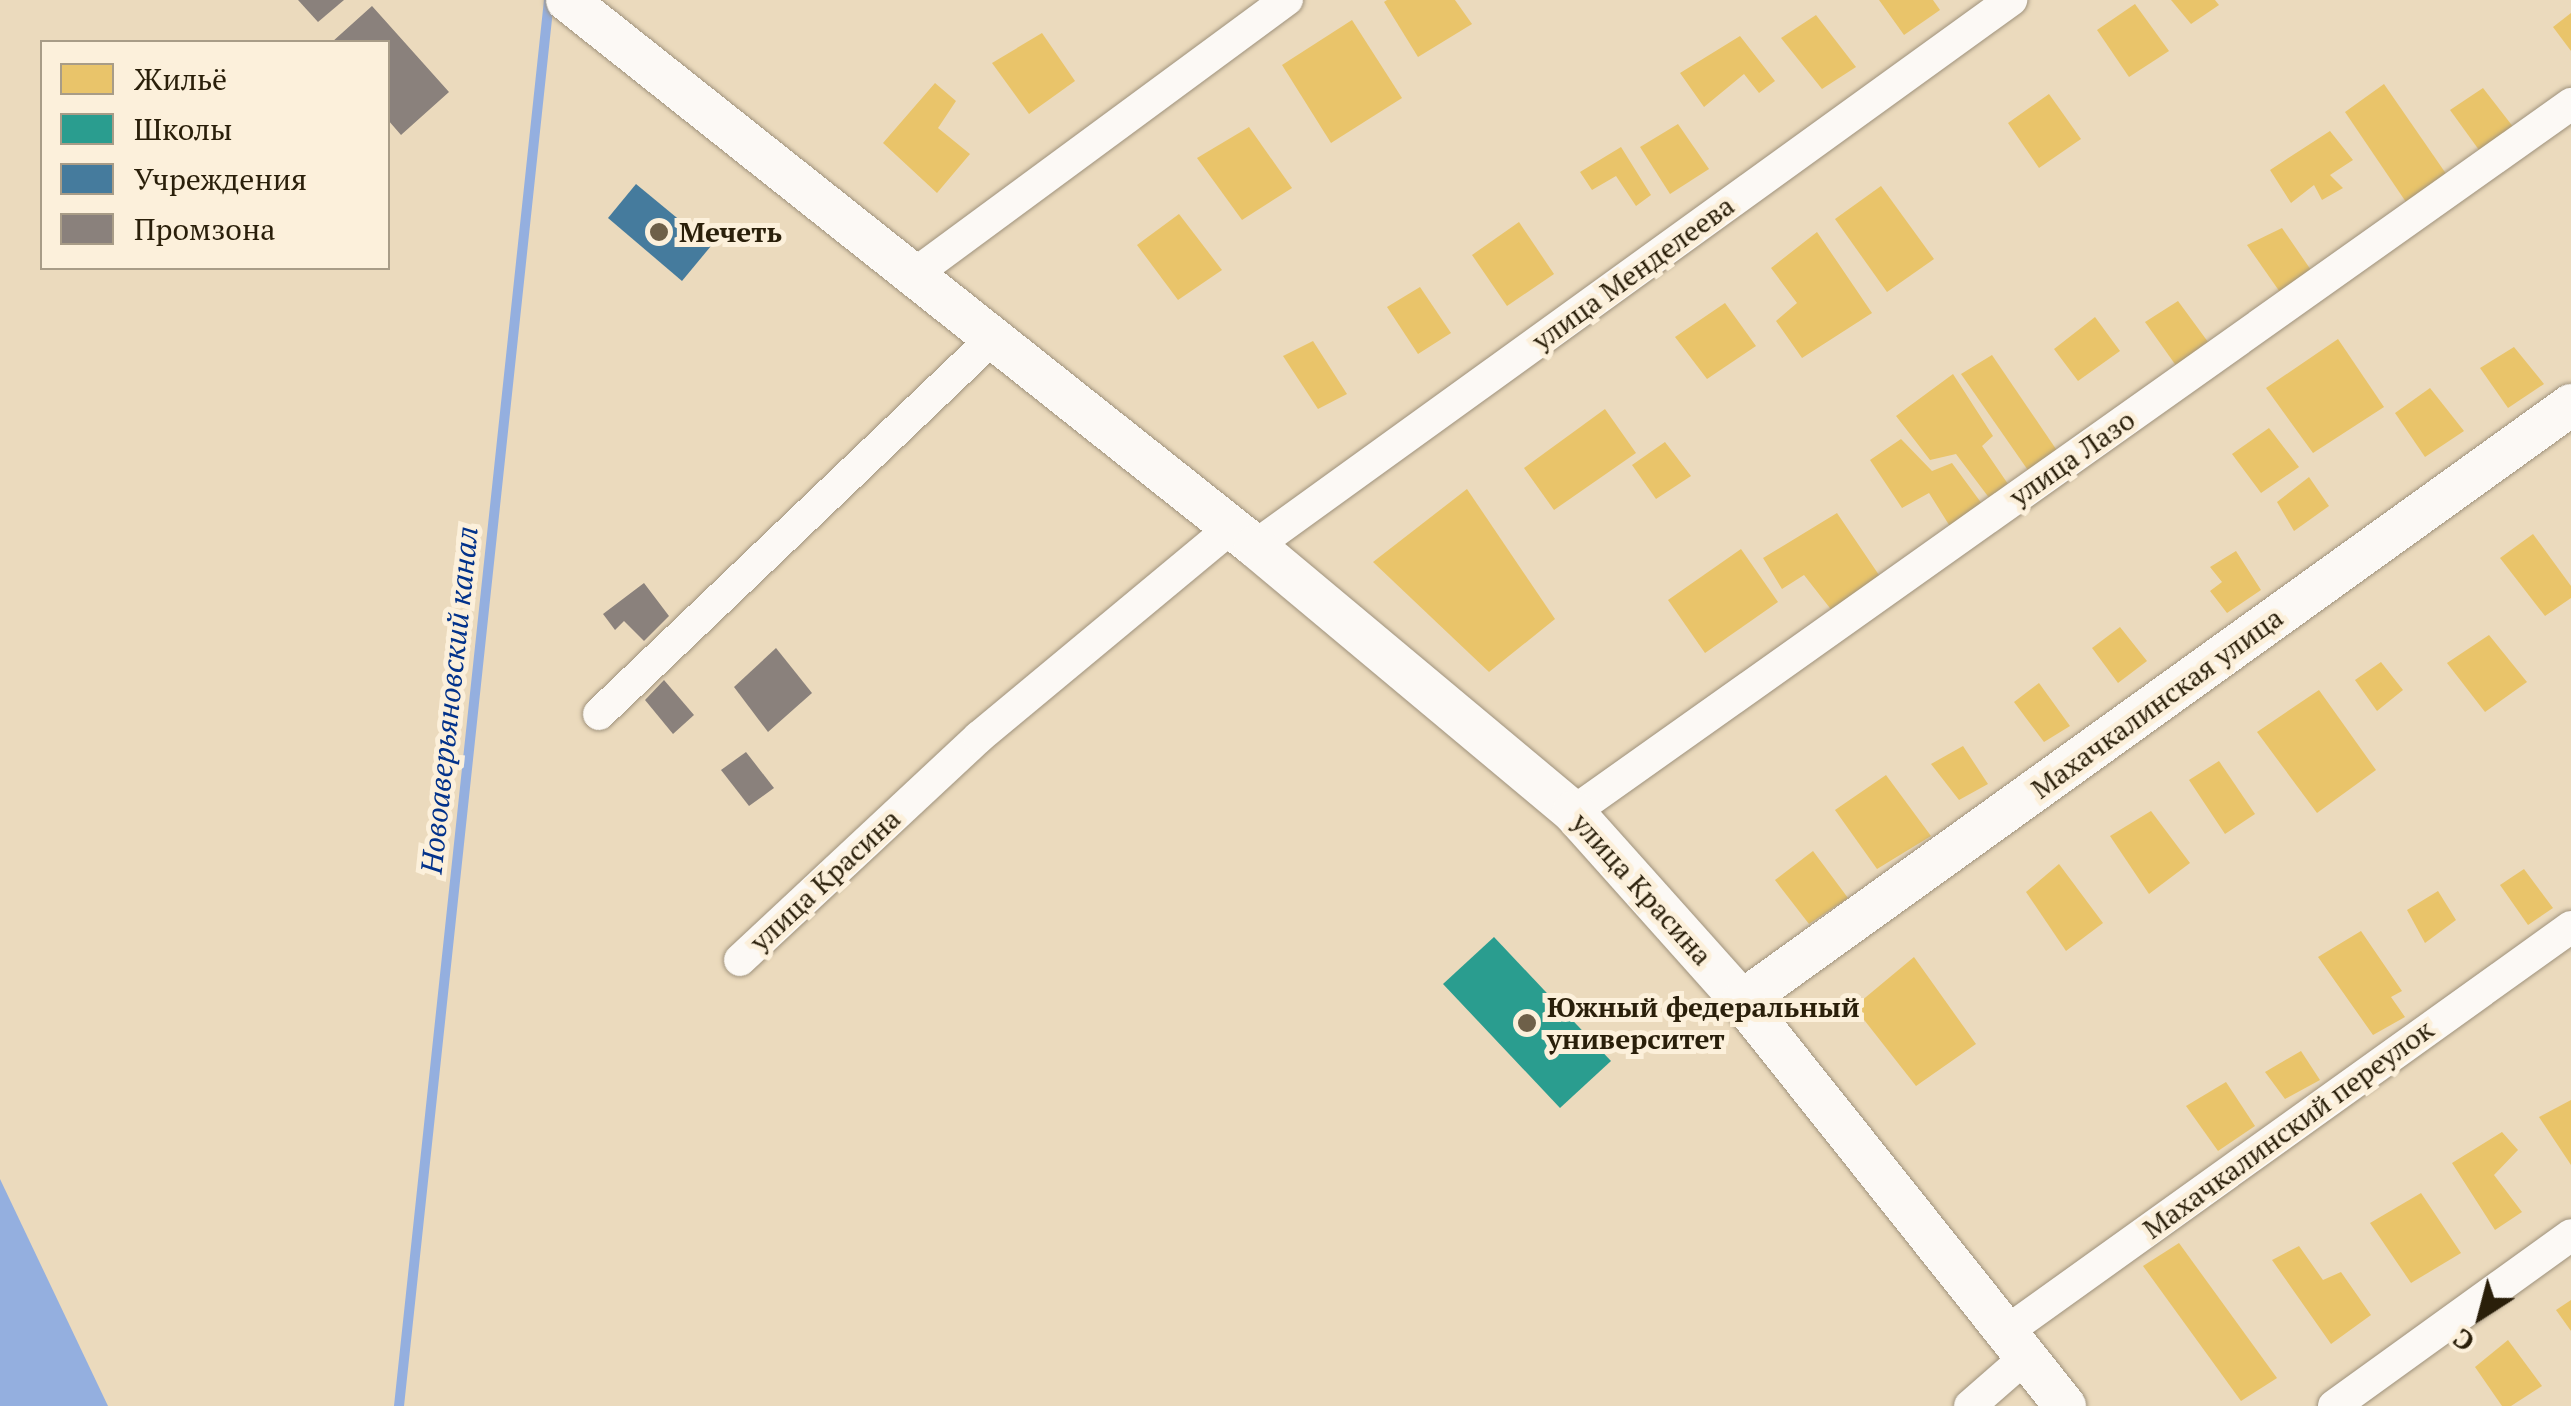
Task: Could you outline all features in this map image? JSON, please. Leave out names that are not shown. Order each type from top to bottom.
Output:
[{"type":"street","name":"улица Красина","points":[[567,0],[1243,537],[1574,812],[1742,1001],[2065,1406]]},
{"type":"street","points":[[912,276],[1287,0]]},
{"type":"street","name":"улица Менделеева","points":[[1243,537],[2012,0]]},
{"type":"street","name":"улица Лазо","points":[[1574,812],[2571,104]]},
{"type":"street","points":[[599,714],[992,339]]},
{"type":"street","name":"Махачкалинская улица","points":[[1742,1001],[2571,405]]},
{"type":"street","name":"улица Красина","points":[[740,960],[979,736],[1243,537]]},
{"type":"street","name":"Махачкалинский переулок","points":[[1970,1406],[2016,1344],[2571,927]]},
{"type":"street","points":[[2334,1406],[2571,1235]]},
{"type":"water","points":[[0,1179],[108,1406],[0,1406]]},
{"type":"building: Жильё","points":[[1455,0],[1472,24],[1418,57],[1384,2]]},
{"type":"building: Жильё","points":[[1879,0],[1933,0],[1940,10],[1904,35]]},
{"type":"building: Жильё","points":[[2171,0],[2215,0],[2219,5],[2191,24]]},
{"type":"building: Жильё","points":[[2135,4],[2169,51],[2129,77],[2097,30]]},
{"type":"building: Жильё","points":[[2571,13],[2571,51],[2553,27]]},
{"type":"building: Жильё","points":[[1816,15],[1856,67],[1822,89],[1781,38]]},
{"type":"building: Жильё","points":[[1352,20],[1402,98],[1331,143],[1282,65]]},
{"type":"building: Жильё","points":[[1042,33],[1075,81],[1029,114],[992,63]]},
{"type":"building: Жильё","points":[[1740,36],[1775,81],[1759,93],[1744,74],[1704,107],[1680,73]]},
{"type":"building: Жильё","points":[[935,83],[956,101],[938,128],[970,154],[937,193],[883,143]]},
{"type":"building: Жильё","points":[[2384,84],[2449,178],[2408,205],[2345,112]]},
{"type":"building: Жильё","points":[[2483,88],[2514,128],[2479,150],[2450,110]]},
{"type":"building: Жильё","points":[[2049,94],[2081,139],[2039,168],[2008,123]]},
{"type":"building: Жильё","points":[[1678,124],[1709,169],[1670,194],[1640,147]]},
{"type":"building: Жильё","points":[[1249,127],[1292,188],[1242,220],[1197,158]]},
{"type":"building: Жильё","points":[[2330,131],[2353,160],[2330,175],[2343,188],[2322,200],[2314,185],[2291,203],[2270,170]]},
{"type":"building: Жильё","points":[[1621,147],[1651,195],[1636,206],[1616,176],[1592,190],[1580,172]]},
{"type":"building: Жильё","points":[[1881,186],[1934,259],[1887,292],[1835,219]]},
{"type":"building: Жильё","points":[[1179,214],[1222,270],[1178,300],[1137,245]]},
{"type":"building: Жильё","points":[[1519,222],[1554,274],[1507,306],[1472,255]]},
{"type":"building: Жильё","points":[[2282,228],[2313,273],[2282,295],[2247,245]]},
{"type":"building: Жильё","points":[[1817,232],[1872,313],[1802,358],[1776,321],[1797,303],[1771,268]]},
{"type":"building: Жильё","points":[[1420,287],[1451,333],[1418,354],[1387,307]]},
{"type":"building: Жильё","points":[[2178,301],[2211,346],[2177,367],[2145,322]]},
{"type":"building: Жильё","points":[[1725,303],[1756,346],[1707,379],[1675,337]]},
{"type":"building: Жильё","points":[[2095,317],[2120,351],[2078,381],[2054,349]]},
{"type":"building: Жильё","points":[[2338,339],[2384,407],[2313,453],[2266,388]]},
{"type":"building: Жильё","points":[[1313,341],[1347,394],[1318,409],[1283,356]]},
{"type":"building: Жильё","points":[[2514,347],[2544,384],[2508,408],[2480,368]]},
{"type":"building: Жильё","points":[[1992,355],[2060,455],[2032,476],[1961,374]]},
{"type":"building: Жильё","points":[[1953,374],[1993,436],[1982,446],[2008,484],[1990,499],[1956,454],[1930,460],[1896,416]]},
{"type":"building: Жильё","points":[[2430,388],[2464,431],[2425,457],[2395,413]]},
{"type":"building: Жильё","points":[[1605,409],[1636,453],[1554,510],[1524,468]]},
{"type":"building: Жильё","points":[[2269,428],[2299,467],[2261,493],[2232,454]]},
{"type":"building: Жильё","points":[[1901,439],[1932,471],[1952,463],[1985,508],[1951,528],[1929,493],[1902,508],[1870,460]]},
{"type":"building: Жильё","points":[[1665,442],[1691,476],[1656,499],[1632,465]]},
{"type":"building: Жильё","points":[[2309,477],[2329,506],[2294,531],[2277,502]]},
{"type":"building: Жильё","points":[[1467,489],[1555,619],[1489,672],[1373,562]]},
{"type":"building: Жильё","points":[[1837,513],[1881,578],[1833,612],[1804,575],[1782,589],[1763,558]]},
{"type":"building: Жильё","points":[[2533,534],[2571,586],[2571,598],[2545,616],[2500,558]]},
{"type":"building: Жильё","points":[[1741,549],[1778,602],[1705,653],[1668,600]]},
{"type":"building: Жильё","points":[[2236,551],[2261,590],[2227,613],[2210,591],[2222,582],[2210,567]]},
{"type":"building: Жильё","points":[[2120,627],[2147,661],[2118,683],[2092,648]]},
{"type":"building: Жильё","points":[[2489,635],[2527,682],[2485,712],[2447,663]]},
{"type":"building: Жильё","points":[[2381,662],[2403,690],[2377,711],[2355,680]]},
{"type":"building: Жильё","points":[[2039,683],[2070,726],[2044,742],[2014,702]]},
{"type":"building: Жильё","points":[[2319,690],[2376,770],[2317,813],[2257,732]]},
{"type":"building: Жильё","points":[[1963,746],[1988,784],[1959,800],[1931,764]]},
{"type":"building: Жильё","points":[[2219,761],[2255,814],[2225,834],[2189,780]]},
{"type":"building: Жильё","points":[[1886,775],[1931,836],[1877,869],[1835,810]]},
{"type":"building: Жильё","points":[[2151,811],[2190,863],[2149,894],[2110,836]]},
{"type":"building: Жильё","points":[[1813,851],[1848,898],[1809,924],[1775,880]]},
{"type":"building: Жильё","points":[[2059,864],[2103,923],[2066,951],[2026,892]]},
{"type":"building: Жильё","points":[[2524,869],[2553,908],[2528,925],[2500,885]]},
{"type":"building: Жильё","points":[[2438,891],[2456,920],[2425,943],[2407,910]]},
{"type":"building: Жильё","points":[[2361,931],[2402,991],[2391,997],[2405,1017],[2373,1035],[2318,957]]},
{"type":"building: Жильё","points":[[1914,957],[1976,1044],[1916,1086],[1854,1007]]},
{"type":"building: Жильё","points":[[2301,1051],[2320,1080],[2285,1099],[2265,1072]]},
{"type":"building: Жильё","points":[[2226,1082],[2255,1126],[2218,1151],[2186,1106]]},
{"type":"building: Жильё","points":[[2571,1100],[2571,1165],[2539,1117]]},
{"type":"building: Жильё","points":[[2502,1132],[2518,1150],[2494,1175],[2522,1212],[2495,1230],[2452,1163]]},
{"type":"building: Жильё","points":[[2421,1193],[2461,1253],[2411,1283],[2370,1223]]},
{"type":"building: Жильё","points":[[2179,1243],[2277,1378],[2241,1401],[2143,1266]]},
{"type":"building: Жильё","points":[[2299,1246],[2323,1280],[2341,1272],[2371,1315],[2331,1344],[2272,1260]]},
{"type":"building: Жильё","points":[[2571,1300],[2571,1331],[2556,1310]]},
{"type":"building: Жильё","points":[[2508,1340],[2542,1386],[2511,1406],[2502,1406],[2475,1367]]},
{"type":"building: Школы","name":"Южный федеральный университет","points":[[1494,937],[1611,1061],[1560,1108],[1443,984]]},
{"type":"building: Учреждения","name":"Мечеть","points":[[636,184],[711,246],[682,281],[608,218]]},
{"type":"building: Промзона","points":[[298,0],[344,0],[318,22]]},
{"type":"building: Промзона","points":[[372,6],[449,92],[401,135],[390,122],[390,40],[334,40]]},
{"type":"building: Промзона","points":[[644,583],[669,616],[644,641],[624,621],[615,630],[603,614]]},
{"type":"building: Промзона","points":[[776,648],[812,693],[768,732],[734,687]]},
{"type":"building: Промзона","points":[[664,680],[694,715],[673,734],[645,700]]},
{"type":"building: Промзона","points":[[746,752],[774,788],[749,806],[721,770]]},
{"type":"waterway","name":"Новоаверьяновский канал","points":[[399,1406],[549,0]]},
{"type":"place","name":"Мечеть","points":[[659,232]]},
{"type":"place","name":"Южный федеральный университет","points":[[1527,1023]]}]
